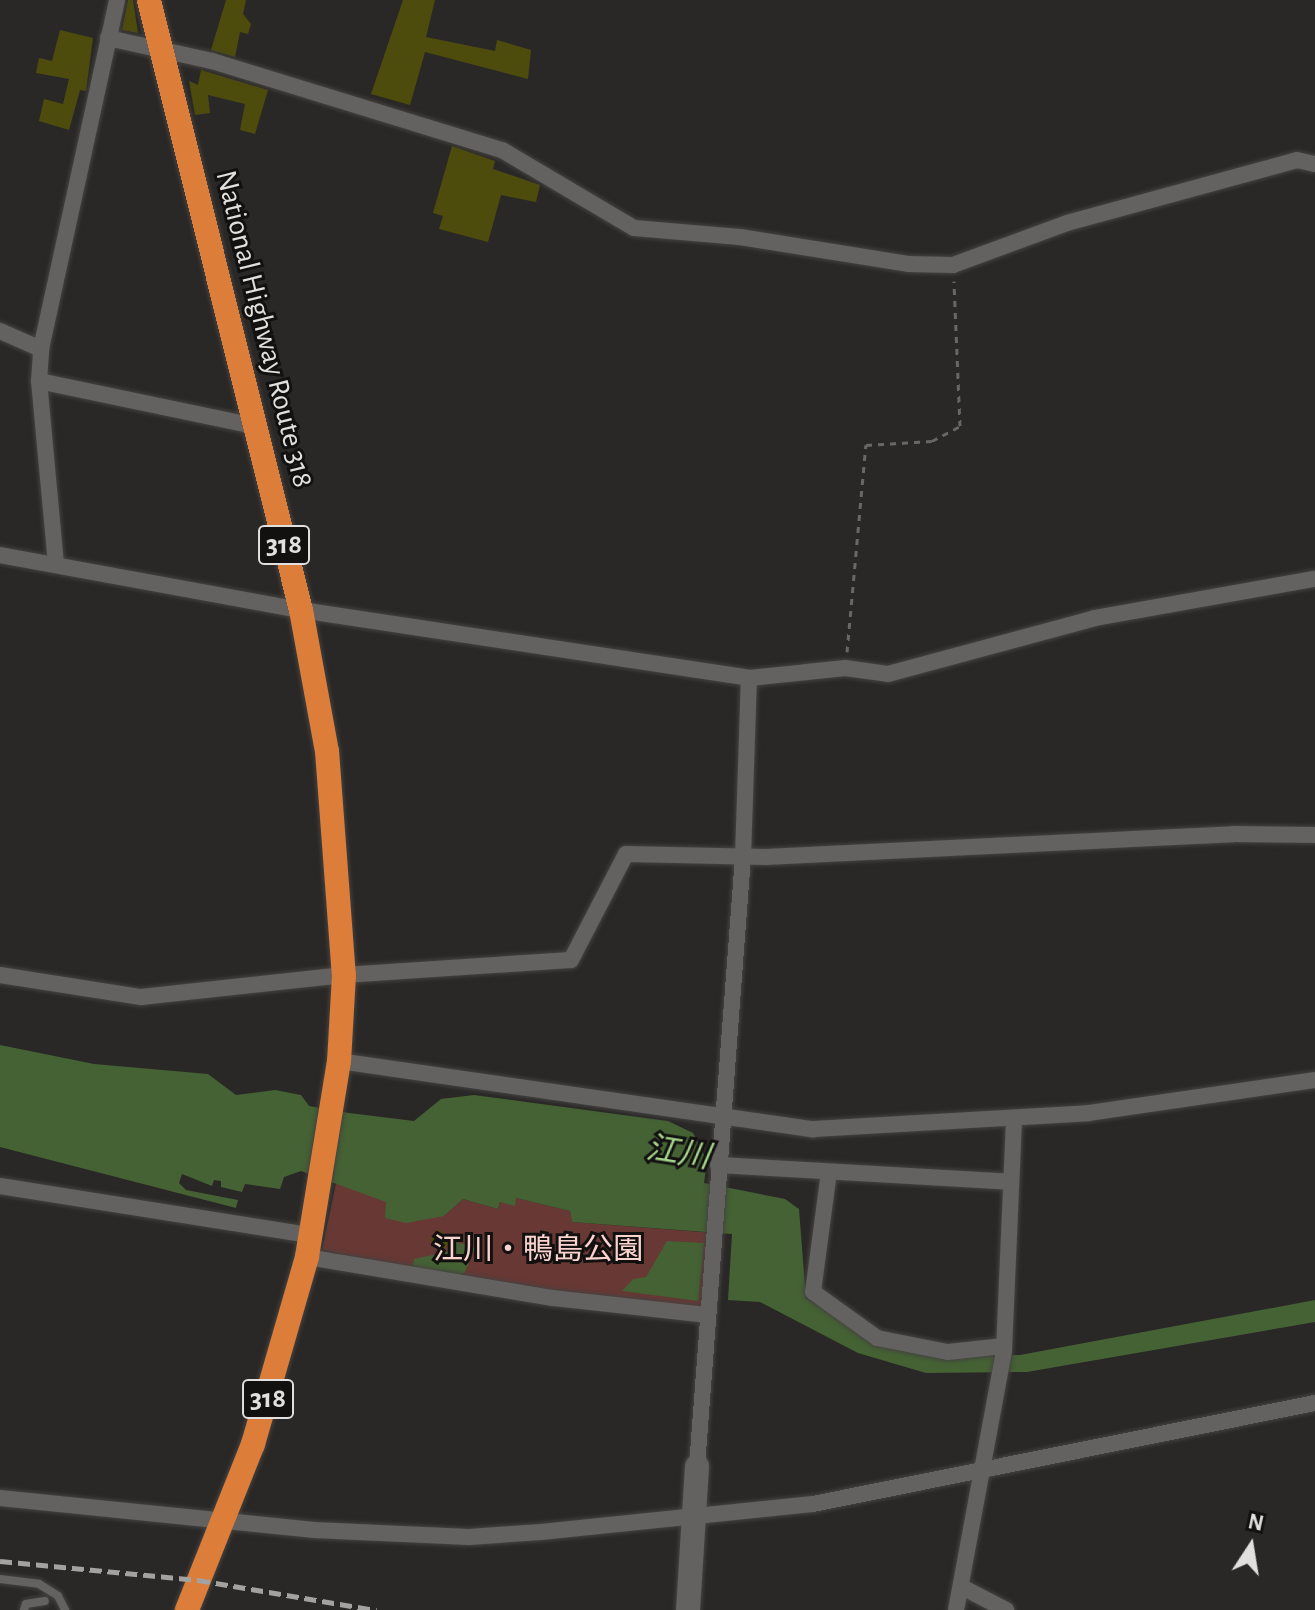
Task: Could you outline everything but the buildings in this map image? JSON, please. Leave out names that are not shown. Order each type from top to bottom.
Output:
[{"type":"highway","name":"National Highway Route 318","points":[[149,0],[301,610],[327,751],[344,975],[339,1061],[309,1246],[278,1369],[223,1523],[187,1610]]},
{"type":"street","points":[[56,564],[39,381],[41,349],[117,0]]},
{"type":"street","points":[[108,38],[161,49],[502,150],[634,228],[740,237],[908,264],[953,265],[1067,223],[1297,160],[1315,164]]},
{"type":"street","points":[[0,331],[41,349]]},
{"type":"street","points":[[39,381],[254,426]]},
{"type":"street","points":[[0,555],[301,610],[749,678],[845,668],[888,674],[1095,618],[1315,579]]},
{"type":"street","points":[[688,1610],[707,1315],[743,857],[749,678]]},
{"type":"street","points":[[0,975],[141,997],[344,975],[571,960],[626,854],[743,857],[1233,834],[1315,835]]},
{"type":"street","points":[[339,1061],[722,1119],[813,1129],[1089,1113],[1315,1080]]},
{"type":"street","points":[[956,1610],[1004,1348],[1014,1118]]},
{"type":"street","points":[[718,1171],[829,1172],[1011,1182]]},
{"type":"street","points":[[829,1172],[813,1292],[877,1338],[948,1352],[1004,1348]]},
{"type":"street","points":[[0,1186],[309,1246],[553,1298],[707,1315]]},
{"type":"street","points":[[0,1498],[223,1523],[469,1537],[813,1504],[1315,1403]]},
{"type":"street","points":[[962,1587],[1006,1610]]},
{"type":"lane","points":[[0,1579],[49,1590],[65,1610]]},
{"type":"lane","points":[[24,1610],[26,1604],[44,1606],[49,1590]]},
{"type":"path","points":[[845,668],[866,445],[932,441],[960,426],[953,265]]},
{"type":"green space","name":"江川・鴨島公園","points":[[336,1183],[444,1216],[463,1199],[498,1209],[500,1202],[516,1198],[570,1211],[572,1222],[714,1233],[707,1315],[552,1298],[322,1250]]},
{"type":"water","name":"江川","points":[[0,1045],[94,1064],[208,1074],[236,1095],[275,1090],[301,1095],[309,1106],[414,1121],[441,1099],[474,1095],[668,1121],[693,1133],[707,1161],[704,1183],[785,1199],[799,1209],[806,1298],[882,1346],[938,1358],[1020,1355],[1315,1300],[1315,1322],[1027,1372],[926,1373],[858,1353],[760,1302],[728,1300],[732,1234],[572,1222],[570,1211],[516,1198],[515,1206],[500,1202],[498,1209],[463,1199],[444,1216],[406,1223],[385,1218],[386,1202],[301,1171],[284,1177],[280,1189],[245,1184],[242,1192],[221,1187],[221,1181],[214,1180],[212,1186],[182,1174],[179,1183],[186,1190],[238,1200],[236,1208],[0,1147]]},
{"type":"water","points":[[454,1241],[475,1248],[465,1272],[458,1277],[412,1269],[414,1259],[447,1252]]},
{"type":"water","points":[[667,1241],[704,1243],[698,1301],[622,1291],[633,1279],[646,1277]]},
{"type":"railway","points":[[0,1561],[198,1580],[376,1610]]}]
